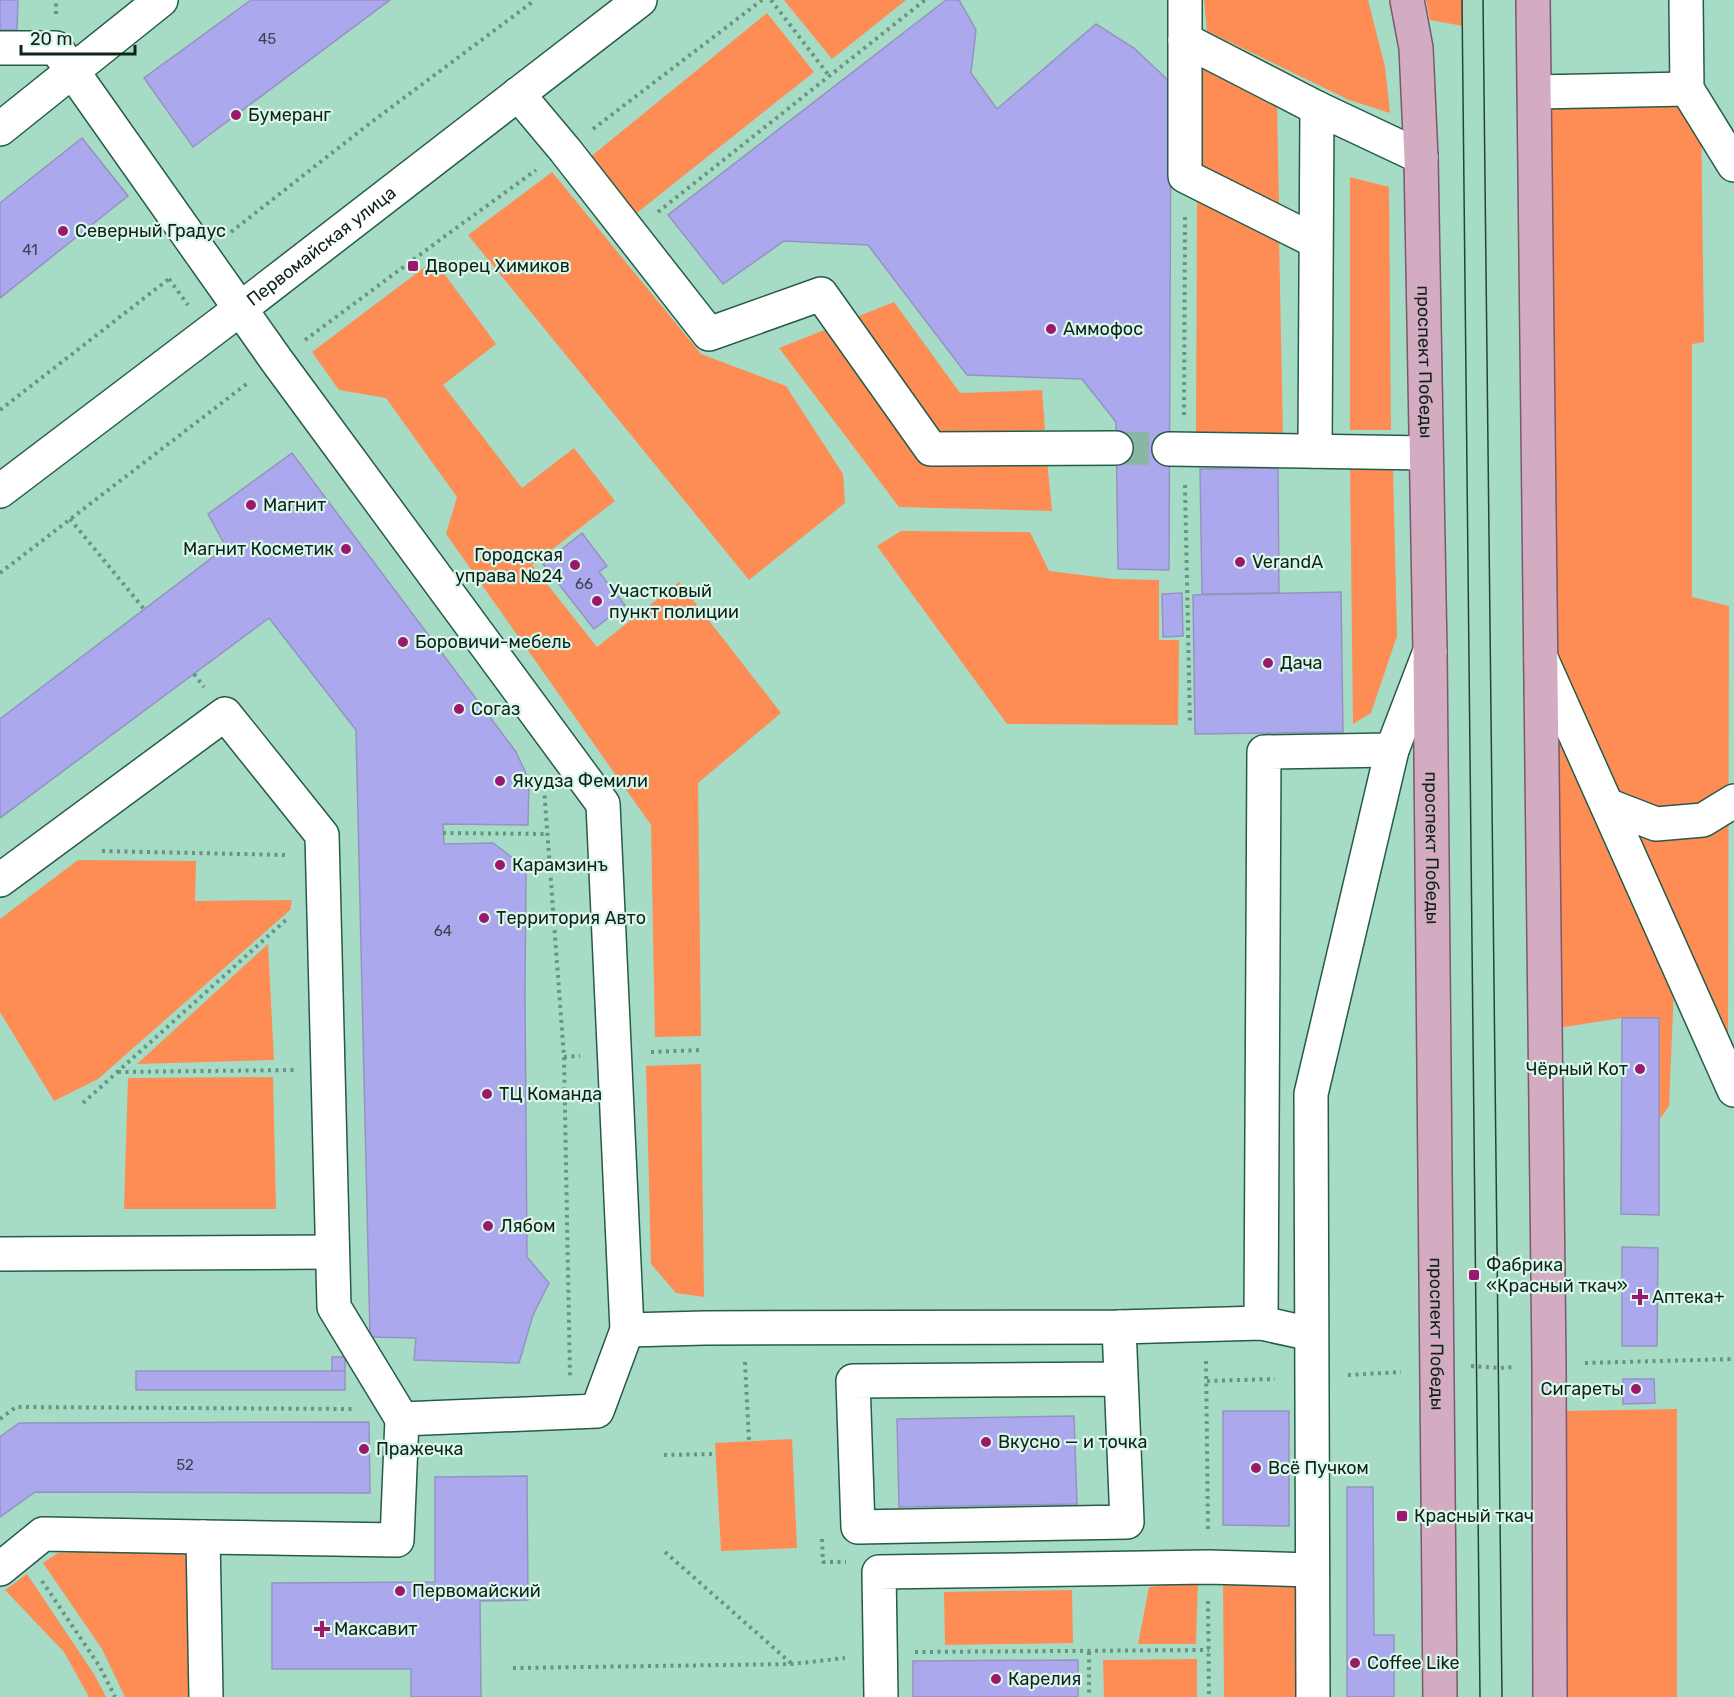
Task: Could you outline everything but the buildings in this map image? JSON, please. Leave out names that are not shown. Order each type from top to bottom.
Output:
[{"type":"main road","name":"проспект Победы","points":[[1407,0],[1416,48],[1421,157],[1430,651],[1440,1697]]},
{"type":"main road","points":[[1533,0],[1549,1364],[1550,1697]]},
{"type":"street","points":[[0,129],[161,0]]},
{"type":"street","name":"Первомайская улица","points":[[0,491],[640,0]]},
{"type":"street","points":[[1185,0],[1185,176],[1315,241]]},
{"type":"street","points":[[1686,0],[1688,89],[1734,165]]},
{"type":"street","points":[[1185,40],[1317,108],[1421,157]]},
{"type":"street","points":[[0,48],[56,48],[277,361],[603,804],[627,1330],[597,1411],[399,1414]]},
{"type":"street","points":[[1535,92],[1688,89]]},
{"type":"street","points":[[518,94],[565,150],[709,334],[821,294],[931,449],[1116,448]]},
{"type":"street","points":[[1315,451],[1317,108]]},
{"type":"street","points":[[1169,449],[1426,453]]},
{"type":"street","points":[[1313,1697],[1311,1094],[1392,750],[1430,651]]},
{"type":"street","points":[[1541,658],[1734,1090]]},
{"type":"street","points":[[0,880],[225,714],[322,836],[334,1307],[399,1414],[397,1540],[43,1534],[11,1560]]},
{"type":"street","points":[[1261,1323],[1264,752],[1392,750]]},
{"type":"street","points":[[1607,805],[1656,824],[1703,820],[1734,801]]},
{"type":"street","points":[[0,1254],[332,1252]]},
{"type":"street","points":[[627,1330],[1119,1327],[1261,1323],[1311,1334]]},
{"type":"street","points":[[1119,1327],[1127,1522],[858,1527],[853,1381],[1121,1379]]},
{"type":"street","points":[[203,1537],[206,1697]]},
{"type":"street","points":[[881,1697],[879,1572],[1208,1568],[1312,1570]]},
{"type":"path","points":[[0,410],[535,0]]},
{"type":"path","points":[[0,573],[246,384],[565,150],[762,0]]},
{"type":"path","points":[[771,0],[830,77]]},
{"type":"path","points":[[630,234],[925,0]]},
{"type":"path","points":[[246,384],[254,392]]},
{"type":"path","points":[[70,519],[144,609]]},
{"type":"path","points":[[544,783],[564,1057],[570,1412]]},
{"type":"path","points":[[443,833],[548,834]]},
{"type":"path","points":[[99,851],[323,871]]},
{"type":"path","points":[[83,1104],[323,871]]},
{"type":"path","points":[[118,1072],[327,1070]]},
{"type":"path","points":[[744,1356],[749,1441]]},
{"type":"path","points":[[1206,1357],[1209,1697]]},
{"type":"path","points":[[0,1419],[16,1407],[399,1414]]},
{"type":"path","points":[[664,1455],[716,1454]]},
{"type":"path","points":[[665,1552],[792,1664]]},
{"type":"path","points":[[11,1560],[100,1667],[115,1697]]},
{"type":"path","points":[[513,1668],[792,1664],[910,1653],[1209,1650]]},
{"type":"path","points":[[1089,1652],[1089,1697]]},
{"type":"shaded area","points":[[784,0],[906,0],[832,59]]},
{"type":"shaded area","points":[[1204,0],[1368,0],[1385,67],[1390,113],[1349,100],[1207,31]]},
{"type":"shaded area","points":[[1426,0],[1463,0],[1463,26],[1430,20]]},
{"type":"shaded area","points":[[767,13],[814,72],[633,216],[589,158]]},
{"type":"shaded area","points":[[1198,63],[1277,104],[1279,204],[1198,164]]},
{"type":"shaded area","points":[[1676,98],[1701,111],[1704,342],[1692,344],[1692,597],[1729,606],[1728,1040],[1674,988],[1669,1106],[1659,1120],[1659,1018],[1622,1018],[1558,1028],[1551,103]]},
{"type":"shaded area","points":[[552,172],[701,354],[786,386],[843,474],[845,503],[749,580],[468,235]]},
{"type":"shaded area","points":[[1350,177],[1389,187],[1391,430],[1350,430]]},
{"type":"shaded area","points":[[1197,199],[1279,236],[1283,438],[1196,435]]},
{"type":"shaded area","points":[[434,260],[496,344],[443,385],[522,488],[574,448],[615,501],[532,565],[597,647],[679,582],[781,713],[698,783],[701,1036],[655,1037],[651,825],[446,534],[457,497],[386,398],[339,390],[312,352]]},
{"type":"shaded area","points":[[894,302],[960,393],[1042,390],[1045,430],[939,433],[854,318]]},
{"type":"shaded area","points":[[827,329],[925,460],[1047,460],[1052,511],[899,507],[779,348]]},
{"type":"shaded area","points":[[1350,469],[1393,469],[1397,636],[1371,713],[1353,724]]},
{"type":"shaded area","points":[[901,531],[1030,532],[1049,571],[1113,579],[1159,580],[1159,640],[1179,640],[1178,725],[1007,724],[877,546]]},
{"type":"shaded area","points":[[78,860],[196,861],[195,901],[292,900],[290,910],[98,1079],[54,1101],[0,1012],[0,919]]},
{"type":"shaded area","points":[[268,944],[274,1060],[137,1064]]},
{"type":"shaded area","points":[[701,1064],[704,1297],[676,1293],[651,1264],[646,1066]]},
{"type":"shaded area","points":[[273,1077],[276,1209],[124,1209],[128,1078]]},
{"type":"shaded area","points":[[1677,1409],[1677,1697],[1566,1697],[1565,1411]]},
{"type":"shaded area","points":[[792,1439],[797,1548],[721,1551],[715,1443]]},
{"type":"shaded area","points":[[190,1548],[193,1697],[125,1697],[102,1649],[43,1563],[58,1553]]},
{"type":"shaded area","points":[[27,1574],[94,1674],[106,1697],[89,1697],[64,1652],[5,1590]]},
{"type":"shaded area","points":[[1198,1581],[1196,1644],[1138,1644],[1149,1587]]},
{"type":"shaded area","points":[[1223,1581],[1297,1582],[1299,1697],[1224,1697]]},
{"type":"shaded area","points":[[1072,1590],[1073,1643],[945,1645],[944,1592]]},
{"type":"shaded area","points":[[1197,1659],[1197,1697],[1104,1697],[1103,1660]]},
{"type":"tunnel","points":[[1116,448],[1169,449]]},
{"type":"tram line","points":[[1462,0],[1480,1697]]},
{"type":"tram line","points":[[1483,0],[1502,1697]]},
{"type":"place","name":"Бумеранг","points":[[236,115]]},
{"type":"place","name":"Северный Градус","points":[[63,231]]},
{"type":"place","name":"Дворец Химиков","points":[[413,266]]},
{"type":"place","name":"Аммофос","points":[[1051,329]]},
{"type":"place","name":"Магнит","points":[[251,505]]},
{"type":"place","name":"Магнит Косметик","points":[[346,549]]},
{"type":"place","name":"VerandA","points":[[1240,562]]},
{"type":"place","name":"Городская управа №24","points":[[575,565]]},
{"type":"place","name":"Участковый пункт полиции","points":[[597,601]]},
{"type":"place","name":"Боровичи-мебель","points":[[403,642]]},
{"type":"place","name":"Дача","points":[[1268,663]]},
{"type":"place","name":"Согаз","points":[[459,709]]},
{"type":"place","name":"Якудза Фемили","points":[[500,781]]},
{"type":"place","name":"Карамзинъ","points":[[500,865]]},
{"type":"place","name":"Территория Авто","points":[[484,918]]},
{"type":"place","name":"Чёрный Кот","points":[[1640,1069]]},
{"type":"place","name":"ТЦ Команда","points":[[487,1094]]},
{"type":"place","name":"Лябом","points":[[488,1226]]},
{"type":"place","name":"Фабрика «Красный ткач»","points":[[1474,1275]]},
{"type":"place","name":"Аптека+","points":[[1640,1297]]},
{"type":"place","name":"Сигареты","points":[[1636,1389]]},
{"type":"place","name":"Вкусно — и точка","points":[[986,1442]]},
{"type":"place","name":"Пражечка","points":[[364,1449]]},
{"type":"place","name":"Всё Пучком","points":[[1256,1468]]},
{"type":"place","name":"Красный ткач","points":[[1402,1516]]},
{"type":"place","name":"Первомайский","points":[[400,1591]]},
{"type":"place","name":"Максавит","points":[[322,1629]]},
{"type":"place","name":"Coffee Like","points":[[1355,1663]]},
{"type":"place","name":"Карелия","points":[[996,1679]]}]
